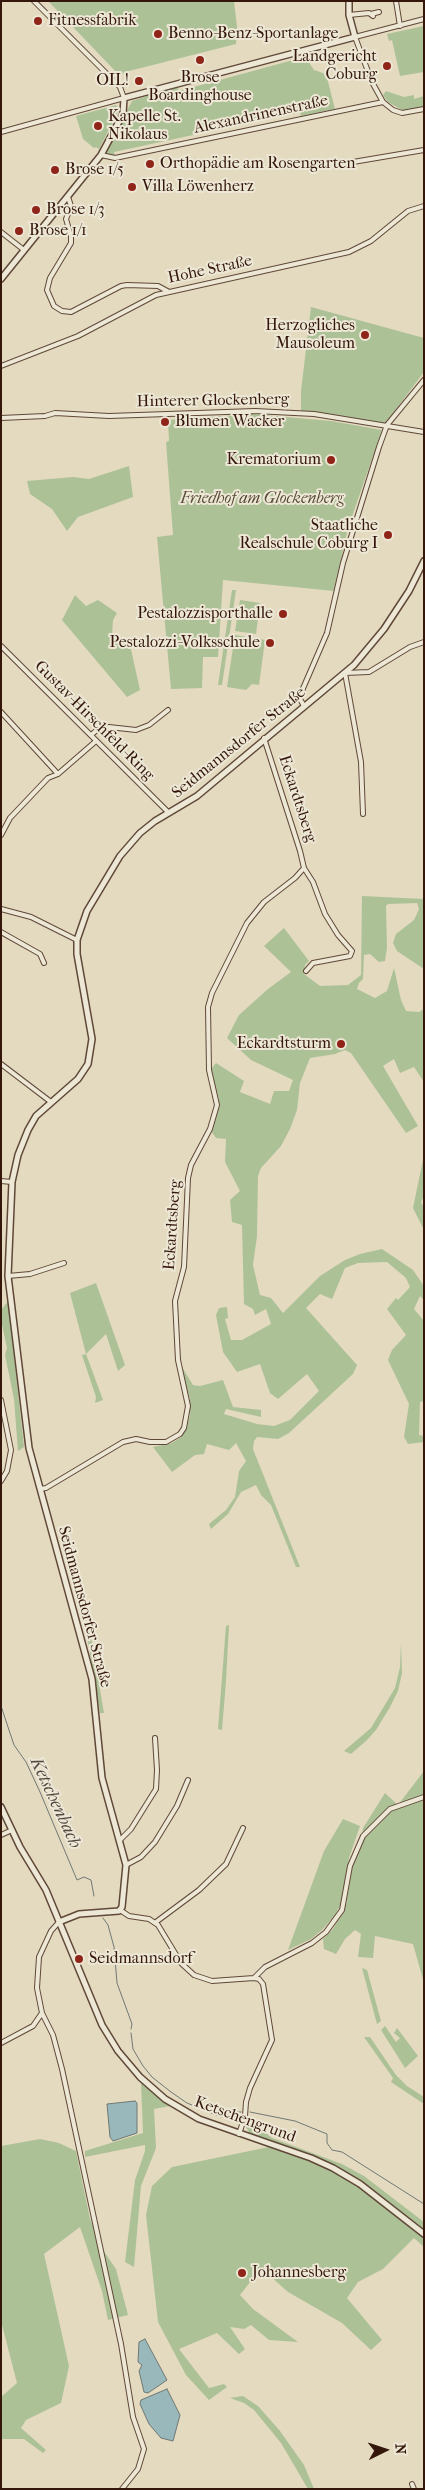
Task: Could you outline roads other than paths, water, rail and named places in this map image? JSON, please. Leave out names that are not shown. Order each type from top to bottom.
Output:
[{"type":"street","points":[[1,279],[101,154],[125,109],[120,87],[34,1]]},
{"type":"street","points":[[349,1],[349,15],[355,37],[372,82],[383,102],[393,110],[402,113],[424,109]]},
{"type":"street","points":[[396,1],[400,26]]},
{"type":"street","points":[[349,15],[372,15],[379,12]]},
{"type":"street","points":[[1,132],[424,20]]},
{"type":"street","name":"Alexandrinenstraße","points":[[101,154],[115,158],[383,102]]},
{"type":"street","points":[[353,162],[424,150]]},
{"type":"street","points":[[68,197],[71,206],[66,219],[71,243],[50,278],[47,290],[54,306],[62,311],[71,312],[121,286],[127,285],[158,286],[169,292]]},
{"type":"street","name":"Hohe Straße","points":[[1,366],[78,336],[147,298],[348,252],[371,241],[408,211],[424,206]]},
{"type":"street","points":[[1,232],[24,250]]},
{"type":"street","points":[[304,706],[300,699],[301,693],[328,633],[343,563],[378,446],[387,425],[424,380]]},
{"type":"street","name":"Hinterer Glockenberg","points":[[1,418],[45,416],[55,413],[109,416],[255,411],[305,414],[424,432]]},
{"type":"street","name":"Seidmannsdorfer Straße","points":[[120,1910],[126,1865],[102,1778],[92,1679],[29,1448],[8,1276],[12,1182],[18,1155],[36,1116],[78,1078],[88,1064],[92,1047],[90,1023],[77,954],[77,940],[87,911],[120,856],[140,833],[155,821],[197,796],[264,738],[345,673],[384,629],[409,591],[424,562]]},
{"type":"street","points":[[363,814],[361,762],[345,673],[369,672],[410,647],[424,642]]},
{"type":"street","name":"Gustav-Hirschfeld-Ring","points":[[1,646],[169,813]]},
{"type":"street","points":[[91,735],[97,730],[109,727],[136,730],[149,724],[168,710]]},
{"type":"street","points":[[1,712],[58,774]]},
{"type":"street","name":"Eckardtsberg","points":[[264,738],[304,868],[313,882],[325,914],[338,936],[352,952],[350,956],[313,963],[306,970]]},
{"type":"street","points":[[1,835],[10,818],[48,778],[58,774],[96,741]]},
{"type":"street","name":"Eckardtsberg","points":[[40,1489],[46,1488],[123,1442],[136,1439],[150,1442],[166,1442],[180,1434],[184,1428],[188,1406],[178,1365],[175,1306],[186,1248],[188,1178],[191,1165],[210,1129],[217,1106],[209,1070],[208,1007],[212,993],[247,923],[264,902],[295,878],[304,868]]},
{"type":"street","points":[[1,909],[31,917],[77,940]]},
{"type":"street","points":[[1,932],[40,954],[44,963]]},
{"type":"street","points":[[1,1064],[50,1102]]},
{"type":"street","points":[[1,1181],[12,1182]]},
{"type":"street","points":[[8,1276],[30,1274],[64,1263]]},
{"type":"street","points":[[1,1400],[11,1450],[7,1471],[1,1481]]},
{"type":"street","points":[[120,1840],[131,1829],[156,1789],[155,1738]]},
{"type":"street","points":[[126,1865],[141,1857],[155,1842],[177,1806],[188,1780]]},
{"type":"street","points":[[254,1978],[265,1967],[312,1943],[326,1932],[342,1910],[350,1866],[363,1836],[390,1809],[424,1797]]},
{"type":"street","name":"Ketschengrund","points":[[1,1807],[43,1884],[98,2016],[127,2063],[165,2099],[186,2112],[239,2134],[311,2158],[333,2168],[360,2184],[424,2234]]},
{"type":"street","points":[[156,1922],[199,1890],[226,1864],[244,1828]]},
{"type":"street","points":[[1,1835],[12,1830]]},
{"type":"street","points":[[122,2489],[138,2468],[144,2449],[128,2394],[115,2318],[58,2050],[42,2013],[37,1988],[39,1957],[48,1936],[58,1922],[79,1914],[120,1910],[130,1916],[144,1917],[156,1922],[181,1963],[194,1975],[212,1982],[254,1978],[261,1980],[265,1989],[272,2040],[250,2088],[245,2116],[239,2134]]},
{"type":"street","points":[[1,2043],[33,2026],[42,2013]]},
{"type":"street","points":[[412,2484],[414,2489]]},
{"type":"water","points":[[135,2101],[137,2103],[137,2133],[113,2141],[110,2137],[107,2104]]},
{"type":"water","points":[[145,2339],[167,2380],[148,2393],[144,2392],[139,2371],[142,2365],[138,2362],[139,2342]]},
{"type":"water","points":[[167,2389],[180,2415],[173,2441],[161,2438],[149,2424],[140,2404],[141,2400]]},
{"type":"waterway","name":"Ketschenbach","points":[[1,1706],[14,1745],[26,1762],[77,1880],[84,1877],[91,1880],[94,1896]]},
{"type":"waterway","name":"Ketschenbach","points":[[103,1918],[108,1925],[114,1947],[117,1983],[132,2024],[131,2029]]},
{"type":"waterway","name":"Ketschenbach","points":[[131,2033],[133,2049],[143,2066],[152,2077],[171,2092],[187,2103],[221,2117],[234,2112],[241,2112]]},
{"type":"waterway","name":"Ketschenbach","points":[[250,2112],[295,2121],[327,2134],[327,2143],[332,2150],[342,2152],[424,2204]]},
{"type":"place","name":"Fitnessfabrik","points":[[38,21]]},
{"type":"place","name":"Benno-Benz-Sportanlage","points":[[158,34]]},
{"type":"place","name":"Brose Boardinghouse","points":[[200,60]]},
{"type":"place","name":"Landgericht Coburg","points":[[387,66]]},
{"type":"place","name":"OIL!","points":[[139,81]]},
{"type":"place","name":"Kapelle St. Nikolaus","points":[[98,126]]},
{"type":"place","name":"Orthopädie am Rosengarten","points":[[150,164]]},
{"type":"place","name":"Brose 1/5","points":[[55,170]]},
{"type":"place","name":"Villa Löwenherz","points":[[132,187]]},
{"type":"place","name":"Brose 1/3","points":[[36,210]]},
{"type":"place","name":"Brose 1/1","points":[[19,231]]},
{"type":"place","name":"Herzogliches Mausoleum","points":[[365,335]]},
{"type":"place","name":"Blumen Wacker","points":[[165,422]]},
{"type":"place","name":"Krematorium","points":[[331,460]]},
{"type":"place","name":"Staatliche Realschule Coburg I","points":[[388,535]]},
{"type":"place","name":"Pestalozzisporthalle","points":[[283,614]]},
{"type":"place","name":"Pestalozzi-Volksschule","points":[[270,643]]},
{"type":"place","name":"Eckardtsturm","points":[[341,1044]]},
{"type":"place","name":"Seidmannsdorf","points":[[79,1959]]},
{"type":"place","name":"Johannesberg","points":[[242,2273]]},
{"type":"park label","name":"Friedhof am Glockenberg","points":[[262,499]]}]
